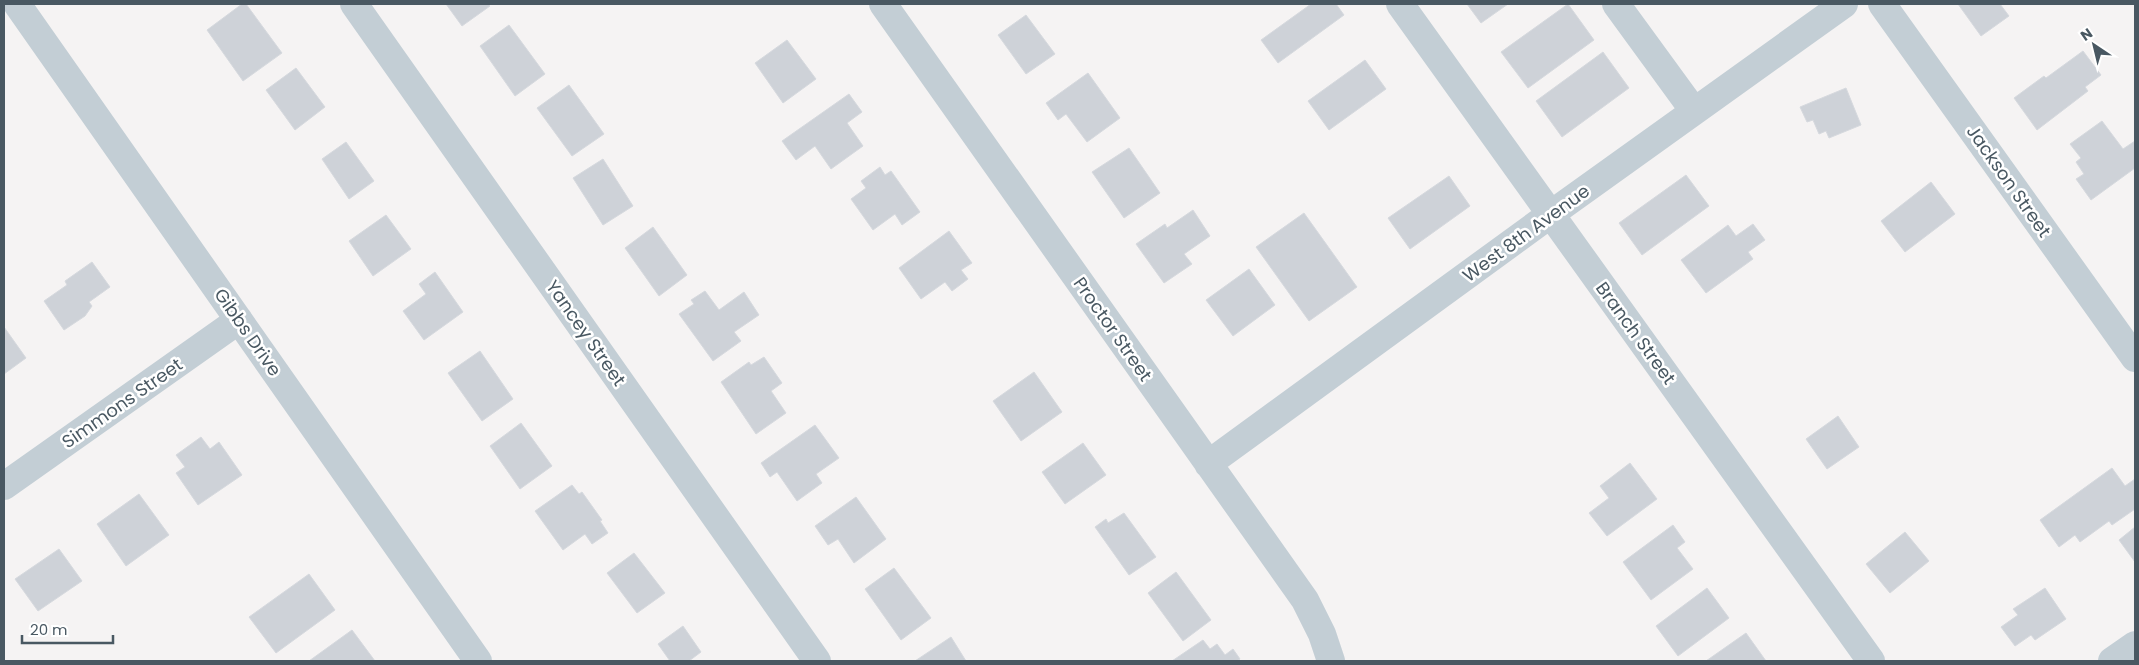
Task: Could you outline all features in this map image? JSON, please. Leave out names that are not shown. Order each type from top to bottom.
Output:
[{"type":"street","name":"Gibbs Drive","points":[[17,4],[478,661]]},
{"type":"street","name":"Yancey Street","points":[[354,4],[817,661]]},
{"type":"street","name":"Proctor Street","points":[[883,4],[1305,600],[1322,634],[1331,661]]},
{"type":"street","name":"Branch Street","points":[[1400,4],[1871,661]]},
{"type":"street","points":[[1616,4],[1694,111]]},
{"type":"street","name":"West 8th Avenue","points":[[1208,464],[1551,214],[1844,4]]},
{"type":"street","name":"Jackson Street","points":[[1882,4],[2135,358]]},
{"type":"street","name":"Simmons Street","points":[[4,486],[240,320]]},
{"type":"street","points":[[2112,661],[2135,645]]},
{"type":"building","points":[[242,4],[246,4],[282,53],[243,81],[207,30]]},
{"type":"building","points":[[446,4],[488,4],[490,6],[462,26]]},
{"type":"building","points":[[1311,4],[1336,4],[1344,15],[1278,63],[1261,40]]},
{"type":"building","points":[[1467,4],[1508,4],[1481,23]]},
{"type":"building","points":[[1568,4],[1594,40],[1528,88],[1501,52]]},
{"type":"building","points":[[1958,4],[2000,4],[2009,16],[1981,36]]},
{"type":"building","points":[[1026,15],[1055,54],[1026,74],[998,35]]},
{"type":"building","points":[[509,25],[545,74],[515,96],[480,46]]},
{"type":"building","points":[[787,40],[816,79],[783,103],[755,63]]},
{"type":"building","points":[[2083,51],[2101,75],[2085,87],[2088,91],[2037,130],[2014,98]]},
{"type":"building","points":[[1603,52],[1629,88],[1562,137],[1536,101]]},
{"type":"building","points":[[1365,60],[1386,89],[1329,130],[1308,101]]},
{"type":"building","points":[[296,68],[325,107],[295,130],[266,90]]},
{"type":"building","points":[[1088,73],[1120,118],[1087,142],[1066,114],[1058,120],[1046,103]]},
{"type":"building","points":[[569,85],[604,134],[572,156],[537,108]]},
{"type":"building","points":[[1846,88],[1861,125],[1829,138],[1826,131],[1819,134],[1813,120],[1807,122],[1800,107]]},
{"type":"building","points":[[849,94],[862,112],[847,123],[863,146],[831,169],[815,146],[796,160],[782,141]]},
{"type":"building","points":[[2102,121],[2123,149],[2135,141],[2135,168],[2091,200],[2076,179],[2084,174],[2076,162],[2081,158],[2070,144]]},
{"type":"building","points":[[346,142],[374,181],[349,199],[322,159]]},
{"type":"building","points":[[1129,148],[1160,193],[1124,218],[1092,172]]},
{"type":"building","points":[[603,159],[633,206],[603,225],[573,178]]},
{"type":"building","points":[[880,167],[885,175],[891,171],[920,212],[902,225],[895,214],[873,230],[851,199],[866,188],[861,181]]},
{"type":"building","points":[[1686,175],[1709,206],[1642,255],[1619,223]]},
{"type":"building","points":[[1449,176],[1470,206],[1410,249],[1388,218]]},
{"type":"building","points":[[1931,182],[1955,214],[1905,252],[1881,221]]},
{"type":"building","points":[[1193,210],[1210,236],[1184,254],[1192,264],[1164,283],[1136,244],[1165,224],[1167,228]]},
{"type":"building","points":[[1304,213],[1357,287],[1309,321],[1256,247]]},
{"type":"building","points":[[386,215],[411,249],[373,276],[349,241]]},
{"type":"building","points":[[1753,224],[1765,240],[1748,252],[1753,259],[1706,293],[1681,260],[1728,225],[1736,236]]},
{"type":"building","points":[[653,227],[687,275],[659,296],[625,248]]},
{"type":"building","points":[[949,231],[972,263],[961,270],[968,279],[952,291],[945,282],[921,299],[899,268]]},
{"type":"building","points":[[92,262],[110,287],[89,302],[92,306],[85,316],[64,330],[44,301],[67,285],[65,281]]},
{"type":"building","points":[[1249,269],[1275,305],[1233,336],[1206,300]]},
{"type":"building","points":[[435,272],[463,312],[424,340],[403,311],[426,294],[419,284]]},
{"type":"building","points":[[705,291],[719,310],[744,292],[759,315],[734,332],[741,341],[713,361],[679,314],[694,304],[691,300]]},
{"type":"building","points":[[4,327],[26,358],[4,374]]},
{"type":"building","points":[[480,351],[513,399],[482,421],[448,373]]},
{"type":"building","points":[[764,357],[782,383],[771,391],[786,413],[756,434],[721,382],[749,362],[751,365]]},
{"type":"building","points":[[1034,372],[1062,412],[1021,441],[993,401]]},
{"type":"building","points":[[1838,416],[1859,447],[1827,469],[1806,439]]},
{"type":"building","points":[[521,423],[552,466],[520,489],[490,446]]},
{"type":"building","points":[[815,425],[839,458],[816,474],[822,483],[797,501],[777,472],[770,477],[761,463]]},
{"type":"building","points":[[201,437],[210,449],[219,442],[242,475],[198,505],[176,473],[185,467],[176,455]]},
{"type":"building","points":[[1083,443],[1106,475],[1065,504],[1042,472]]},
{"type":"building","points":[[1630,463],[1657,499],[1607,536],[1589,513],[1609,498],[1600,486]]},
{"type":"building","points":[[2112,468],[2125,486],[2135,479],[2135,509],[2112,525],[2109,521],[2080,542],[2075,535],[2059,547],[2040,520]]},
{"type":"building","points":[[572,485],[579,494],[582,492],[602,520],[600,521],[608,533],[592,544],[585,534],[563,550],[535,511]]},
{"type":"building","points":[[139,494],[169,535],[126,566],[97,524]]},
{"type":"building","points":[[856,497],[886,539],[854,563],[838,539],[828,545],[815,526]]},
{"type":"building","points":[[1124,513],[1156,557],[1129,575],[1095,527],[1106,519],[1108,523]]},
{"type":"building","points":[[1673,525],[1685,542],[1677,548],[1693,569],[1651,600],[1623,562]]},
{"type":"building","points":[[2135,527],[2135,562],[2119,540]]},
{"type":"building","points":[[1905,532],[1929,561],[1890,593],[1866,564]]},
{"type":"building","points":[[59,549],[82,581],[38,611],[15,579]]},
{"type":"building","points":[[634,553],[665,593],[637,613],[607,573]]},
{"type":"building","points":[[894,568],[931,618],[901,640],[865,589]]},
{"type":"building","points":[[1176,572],[1211,620],[1183,641],[1148,593]]},
{"type":"building","points":[[309,574],[335,610],[276,653],[249,617]]},
{"type":"building","points":[[1707,588],[1729,618],[1678,656],[1656,626]]},
{"type":"building","points":[[2045,588],[2066,619],[2035,640],[2031,635],[2015,646],[2001,627],[2018,615],[2013,609]]},
{"type":"building","points":[[683,626],[701,652],[689,661],[670,661],[658,644]]},
{"type":"building","points":[[352,630],[375,661],[309,661]]},
{"type":"building","points":[[1746,633],[1766,661],[1706,661]]},
{"type":"building","points":[[951,637],[966,661],[915,661]]},
{"type":"building","points":[[1203,640],[1210,649],[1217,644],[1225,655],[1233,649],[1240,659],[1237,661],[1172,661]]}]
